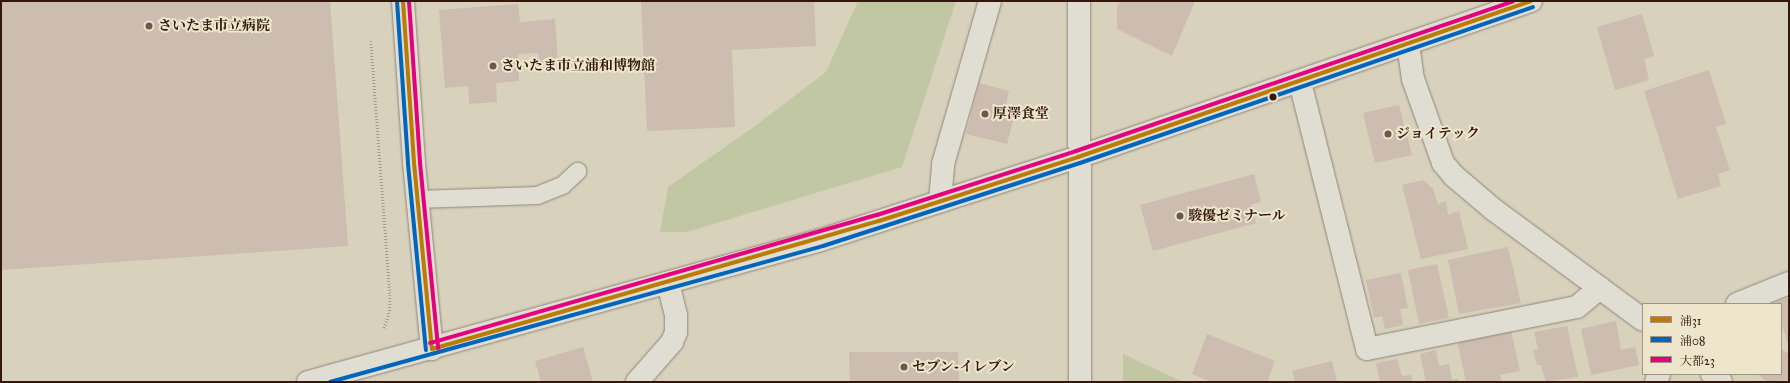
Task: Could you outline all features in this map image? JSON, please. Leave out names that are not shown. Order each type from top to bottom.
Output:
[{"type":"street","points":[[403,1],[417,199],[432,349]]},
{"type":"street","points":[[940,202],[943,164],[990,1]]},
{"type":"street","points":[[1079,1],[1078,157],[1080,382]]},
{"type":"street","points":[[308,382],[432,349],[821,240],[1078,157],[1300,82],[1528,2]]},
{"type":"street","points":[[1408,44],[1413,79],[1443,163],[1494,210],[1642,319]]},
{"type":"street","points":[[1300,82],[1367,349],[1577,307],[1600,288]]},
{"type":"street","points":[[637,382],[672,342],[676,332],[676,315],[668,283]]},
{"type":"street","points":[[1739,303],[1789,283]]},
{"type":"street","points":[[1713,375],[1721,382]]},
{"type":"lane","points":[[417,199],[537,195],[562,185],[576,171]]},
{"type":"path","points":[[371,41],[390,295],[390,310],[383,333]]},
{"type":"green space","points":[[858,1],[956,1],[902,167],[687,232],[660,232],[668,187],[755,126],[826,72]]},
{"type":"green space","points":[[1123,354],[1183,382],[1123,382]]},
{"type":"building","points":[[1,1],[330,1],[348,246],[1,270]]},
{"type":"building","points":[[641,1],[814,1],[816,46],[732,50],[735,127],[647,131]]},
{"type":"building","points":[[1120,1],[1195,1],[1172,56],[1117,29],[1117,7]]},
{"type":"building","points":[[518,4],[520,22],[555,19],[558,62],[539,63],[538,53],[518,54],[519,81],[496,83],[497,102],[469,104],[468,86],[445,88],[439,10]]},
{"type":"building","points":[[1642,14],[1654,56],[1644,59],[1649,80],[1615,90],[1597,27]]},
{"type":"building","points":[[1709,70],[1726,124],[1716,127],[1730,170],[1718,174],[1721,186],[1678,199],[1644,91]]},
{"type":"building","points":[[979,83],[1009,91],[1005,110],[1015,113],[1007,144],[966,134]]},
{"type":"building","name":"ジョイテック","points":[[1399,105],[1412,155],[1375,163],[1363,113]]},
{"type":"building","points":[[1254,174],[1261,202],[1251,205],[1256,223],[1153,251],[1140,205]]},
{"type":"building","points":[[1423,180],[1433,189],[1438,204],[1446,201],[1448,215],[1459,211],[1468,249],[1421,259],[1402,185]]},
{"type":"building","points":[[1508,247],[1521,303],[1459,314],[1448,260]]},
{"type":"building","points":[[1437,264],[1449,318],[1419,324],[1408,270]]},
{"type":"building","points":[[1401,273],[1408,308],[1400,309],[1403,325],[1385,329],[1382,316],[1374,318],[1366,280]]},
{"type":"building","points":[[1789,298],[1788,343],[1782,325],[1782,303],[1775,302]]},
{"type":"building","points":[[1616,321],[1621,350],[1635,347],[1639,365],[1591,375],[1581,329]]},
{"type":"building","points":[[1567,326],[1578,377],[1546,382],[1541,365],[1537,365],[1533,350],[1538,349],[1534,332]]},
{"type":"building","points":[[1511,330],[1520,371],[1500,375],[1502,382],[1466,382],[1457,340]]},
{"type":"building","points":[[1207,334],[1275,361],[1267,382],[1211,382],[1192,374]]},
{"type":"building","points":[[583,347],[593,382],[541,382],[535,361]]},
{"type":"building","points":[[1436,350],[1439,366],[1449,364],[1452,380],[1458,379],[1459,382],[1426,382],[1420,354]]},
{"type":"building","points":[[1782,350],[1787,353],[1789,351],[1789,380],[1767,382],[1758,375],[1782,375]]},
{"type":"building","name":"セブン-イレブン","points":[[849,352],[958,352],[959,382],[850,382]]},
{"type":"building","points":[[1397,359],[1402,376],[1411,375],[1413,382],[1380,382],[1376,363]]},
{"type":"building","points":[[1332,361],[1337,382],[1295,382],[1292,371]]},
{"type":"transit line","name":"浦08","points":[[397,1],[408,164],[426,350]]},
{"type":"transit line","name":"浦31","points":[[403,1],[414,163],[432,349]]},
{"type":"transit line","name":"大都23","points":[[409,1],[420,163],[438,348]]},
{"type":"transit line","name":"大都23","points":[[430,343],[877,215],[1076,151],[1513,1]]},
{"type":"transit line","name":"浦31","points":[[432,349],[879,221],[1078,157],[1531,1]]},
{"type":"transit line","name":"浦08","points":[[330,382],[823,246],[1080,163],[1533,7]]},
{"type":"place","name":"さいたま市立病院","points":[[149,26]]},
{"type":"place","name":"さいたま市立浦和博物館","points":[[493,66]]},
{"type":"place","name":"厚澤食堂","points":[[985,114]]},
{"type":"place","name":"ジョイテック","points":[[1388,134]]},
{"type":"place","name":"駿優ゼミナール","points":[[1180,216]]},
{"type":"place","name":"セブン-イレブン","points":[[904,367]]}]
